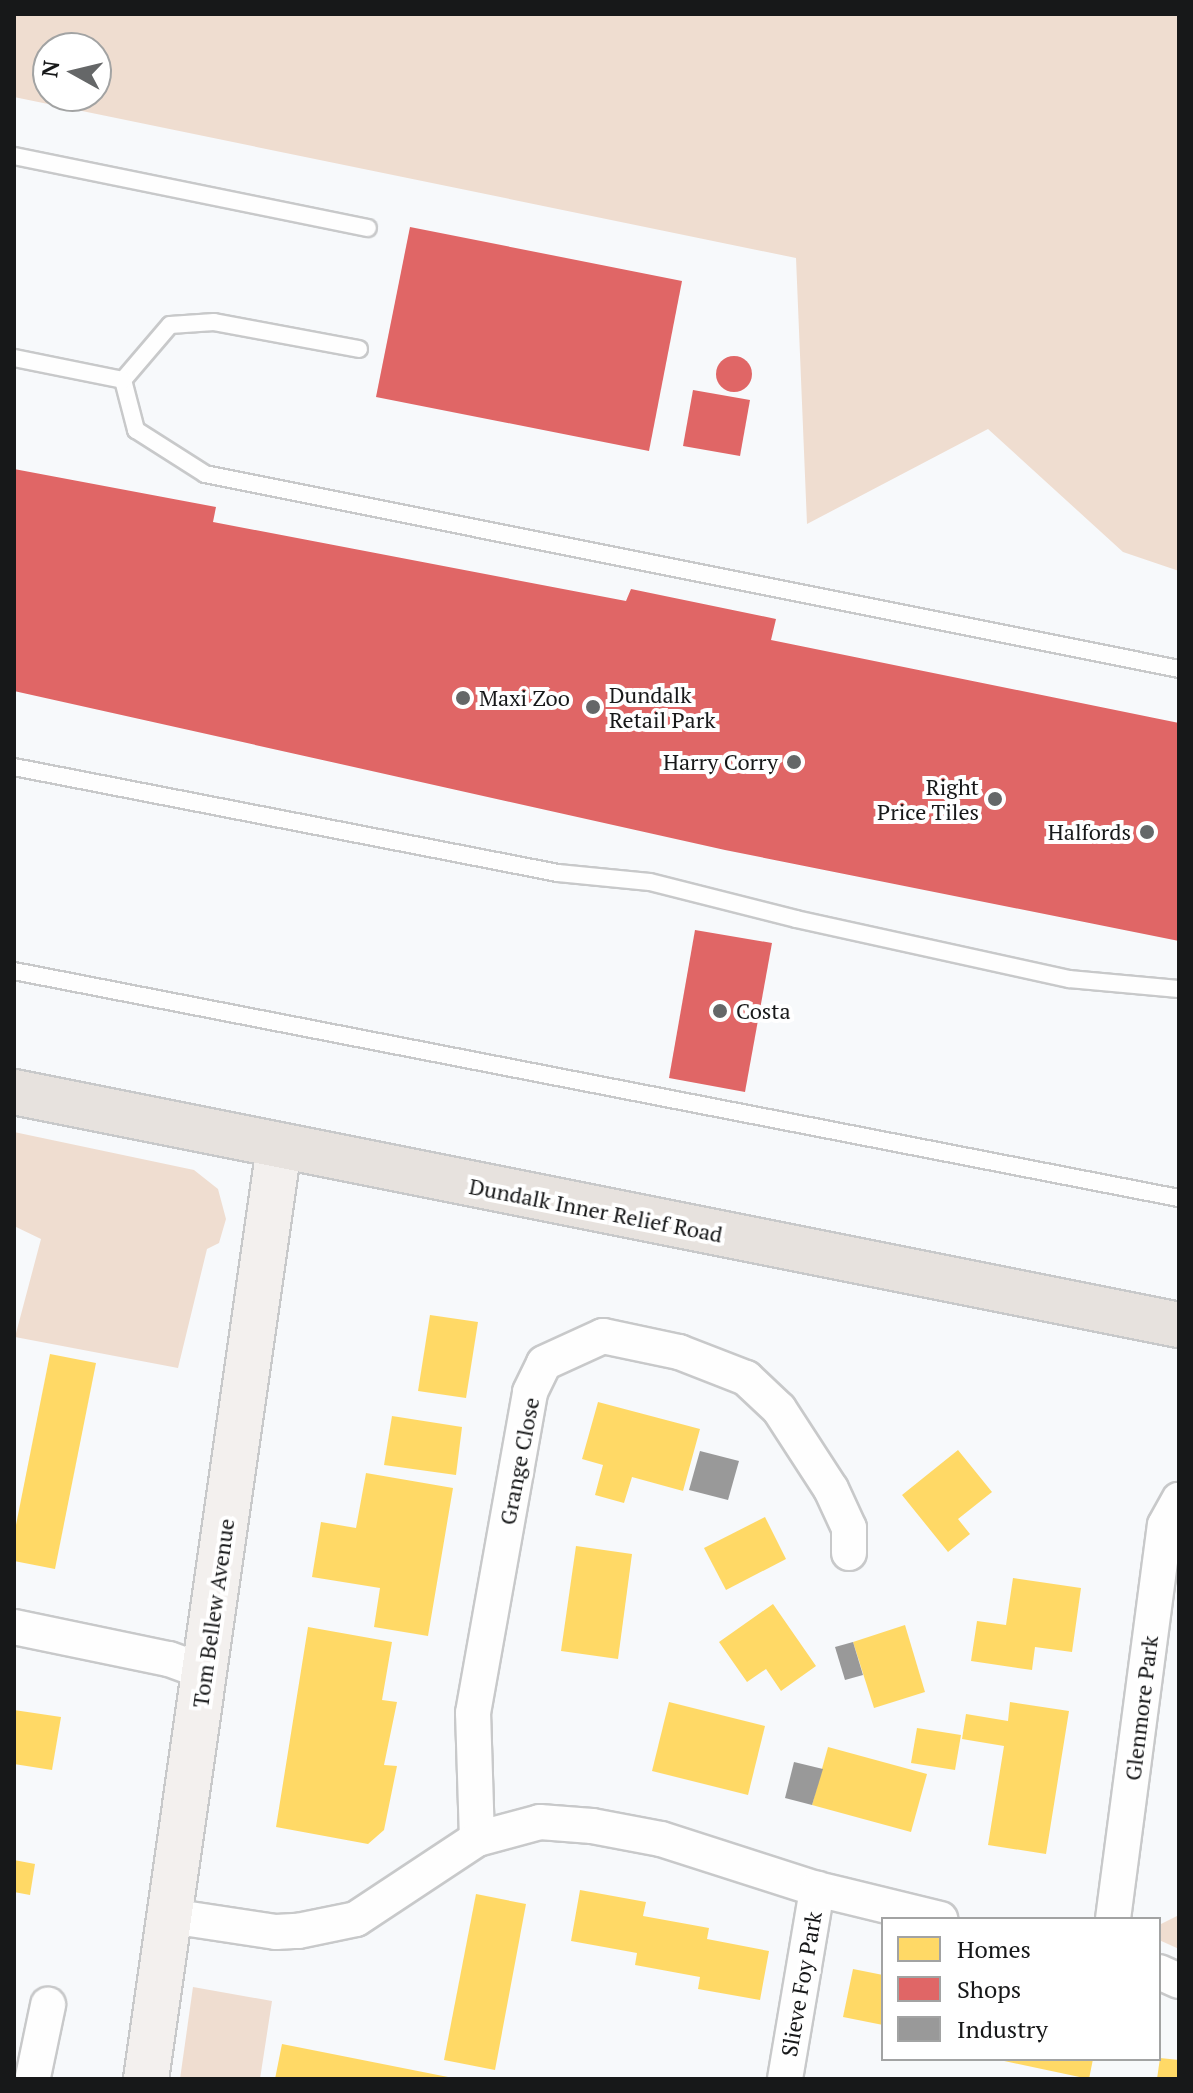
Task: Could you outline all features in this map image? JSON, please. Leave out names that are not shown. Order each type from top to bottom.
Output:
[{"type":"main road","name":"Dundalk Inner Relief Road","points":[[14,1092],[1179,1325]]},
{"type":"street","name":"Tom Bellew Avenue","points":[[146,2079],[279,1147]]},
{"type":"street","name":"Grange Close","points":[[477,1839],[473,1713],[530,1392],[544,1363],[603,1336],[679,1352],[746,1378],[779,1409],[831,1489],[849,1528],[849,1553]]},
{"type":"street","name":"Glenmore Park","points":[[1113,1917],[1165,1525],[1179,1500]]},
{"type":"street","points":[[14,1627],[169,1659],[205,1672]]},
{"type":"street","points":[[170,1916],[276,1932],[298,1931],[356,1919],[477,1839],[540,1822],[592,1826],[661,1839],[817,1889],[932,1917]]},
{"type":"street","name":"Slieve Foy Park","points":[[785,2079],[817,1889]]},
{"type":"street","points":[[30,2077],[48,2005]]},
{"type":"lane","points":[[14,156],[368,228]]},
{"type":"lane","points":[[123,380],[170,325],[214,322],[359,349]]},
{"type":"lane","points":[[14,358],[123,380]]},
{"type":"lane","points":[[123,380],[136,430],[205,474],[1179,669]]},
{"type":"lane","points":[[14,767],[558,873],[650,882],[796,919],[1069,979],[1179,989]]},
{"type":"lane","points":[[14,971],[1179,1198]]},
{"type":"shaded area","points":[[14,14],[1179,14],[1179,571],[1123,552],[988,429],[807,524],[796,258],[87,112],[112,112],[112,32],[32,32],[32,101],[14,97]]},
{"type":"shaded area","points":[[14,1132],[194,1170],[218,1189],[226,1219],[219,1243],[207,1249],[178,1368],[15,1337],[41,1239],[14,1226]]},
{"type":"shaded area","points":[[1179,1915],[1179,1949],[1161,1941],[1161,1924]]},
{"type":"shaded area","points":[[193,1987],[272,2001],[260,2079],[180,2079]]},
{"type":"building: Homes","points":[[430,1315],[478,1322],[466,1398],[418,1391]]},
{"type":"building: Homes","points":[[50,1354],[96,1363],[55,1569],[14,1561],[14,1535]]},
{"type":"building: Homes","points":[[598,1402],[700,1429],[683,1491],[632,1477],[624,1503],[595,1495],[603,1465],[582,1459]]},
{"type":"building: Homes","points":[[392,1416],[462,1427],[456,1475],[384,1465]]},
{"type":"building: Homes","points":[[958,1450],[992,1492],[958,1519],[970,1534],[948,1552],[902,1495]]},
{"type":"building: Homes","points":[[366,1473],[453,1488],[428,1636],[374,1627],[380,1588],[312,1577],[321,1522],[356,1528]]},
{"type":"building: Homes","points":[[765,1517],[786,1559],[726,1590],[704,1548]]},
{"type":"building: Homes","points":[[576,1546],[632,1554],[618,1659],[561,1651]]},
{"type":"building: Homes","points":[[1013,1578],[1081,1588],[1072,1652],[1035,1647],[1032,1670],[971,1661],[977,1621],[1006,1625]]},
{"type":"building: Homes","points":[[773,1604],[816,1666],[781,1691],[766,1669],[747,1682],[719,1642]]},
{"type":"building: Homes","points":[[905,1625],[925,1692],[874,1708],[853,1642]]},
{"type":"building: Homes","points":[[308,1627],[392,1642],[382,1700],[397,1702],[384,1765],[397,1766],[384,1830],[368,1844],[276,1827]]},
{"type":"building: Homes","points":[[669,1702],[765,1726],[748,1795],[652,1771]]},
{"type":"building: Homes","points":[[1010,1702],[1069,1711],[1046,1854],[988,1845],[1004,1746],[962,1739],[966,1714],[1008,1721]]},
{"type":"building: Homes","points":[[14,1710],[61,1717],[52,1770],[14,1764]]},
{"type":"building: Homes","points":[[917,1728],[961,1735],[955,1770],[911,1763]]},
{"type":"building: Homes","points":[[828,1747],[927,1774],[911,1832],[812,1805]]},
{"type":"building: Homes","points":[[14,1860],[35,1864],[30,1895],[14,1892]]},
{"type":"building: Homes","points":[[580,1890],[646,1902],[643,1916],[709,1928],[707,1939],[769,1951],[760,2000],[698,1989],[700,1977],[635,1965],[637,1953],[571,1941]]},
{"type":"building: Homes","points":[[476,1894],[526,1904],[495,2070],[444,2060]]},
{"type":"building: Homes","points":[[853,1969],[881,1975],[881,2025],[843,2017]]},
{"type":"building: Homes","points":[[282,2044],[453,2078],[453,2079],[275,2079]]},
{"type":"building: Homes","points":[[1161,2058],[1179,2060],[1179,2079],[1157,2079]]},
{"type":"building: Homes","points":[[1004,2061],[1093,2061],[1089,2079]]},
{"type":"building: Shops","points":[[410,227],[682,281],[649,451],[376,397]]},
{"type":"building: Shops","points":[[734,356],[747,361],[752,374],[747,387],[734,392],[721,387],[716,374],[721,361]]},
{"type":"building: Shops","points":[[693,390],[750,400],[740,456],[683,446]]},
{"type":"building: Shops","name":"Dundalk Retail Park","points":[[14,469],[216,507],[213,522],[626,601],[631,589],[776,619],[771,640],[1179,723],[1179,941],[725,850],[14,691]]},
{"type":"building: Shops","name":"Costa","points":[[695,930],[772,943],[745,1092],[669,1078]]},
{"type":"building: Industry","points":[[700,1451],[739,1461],[728,1500],[689,1490]]},
{"type":"building: Industry","points":[[853,1642],[863,1675],[845,1680],[835,1647]]},
{"type":"building: Industry","points":[[794,1762],[823,1769],[812,1805],[785,1798]]},
{"type":"place","name":"Maxi Zoo","points":[[463,698]]},
{"type":"place","name":"Dundalk Retail Park","points":[[593,707]]},
{"type":"place","name":"Harry Corry","points":[[794,762]]},
{"type":"place","name":"Right Price Tiles","points":[[995,799]]},
{"type":"place","name":"Halfords","points":[[1147,832]]},
{"type":"place","name":"Costa","points":[[720,1011]]}]
